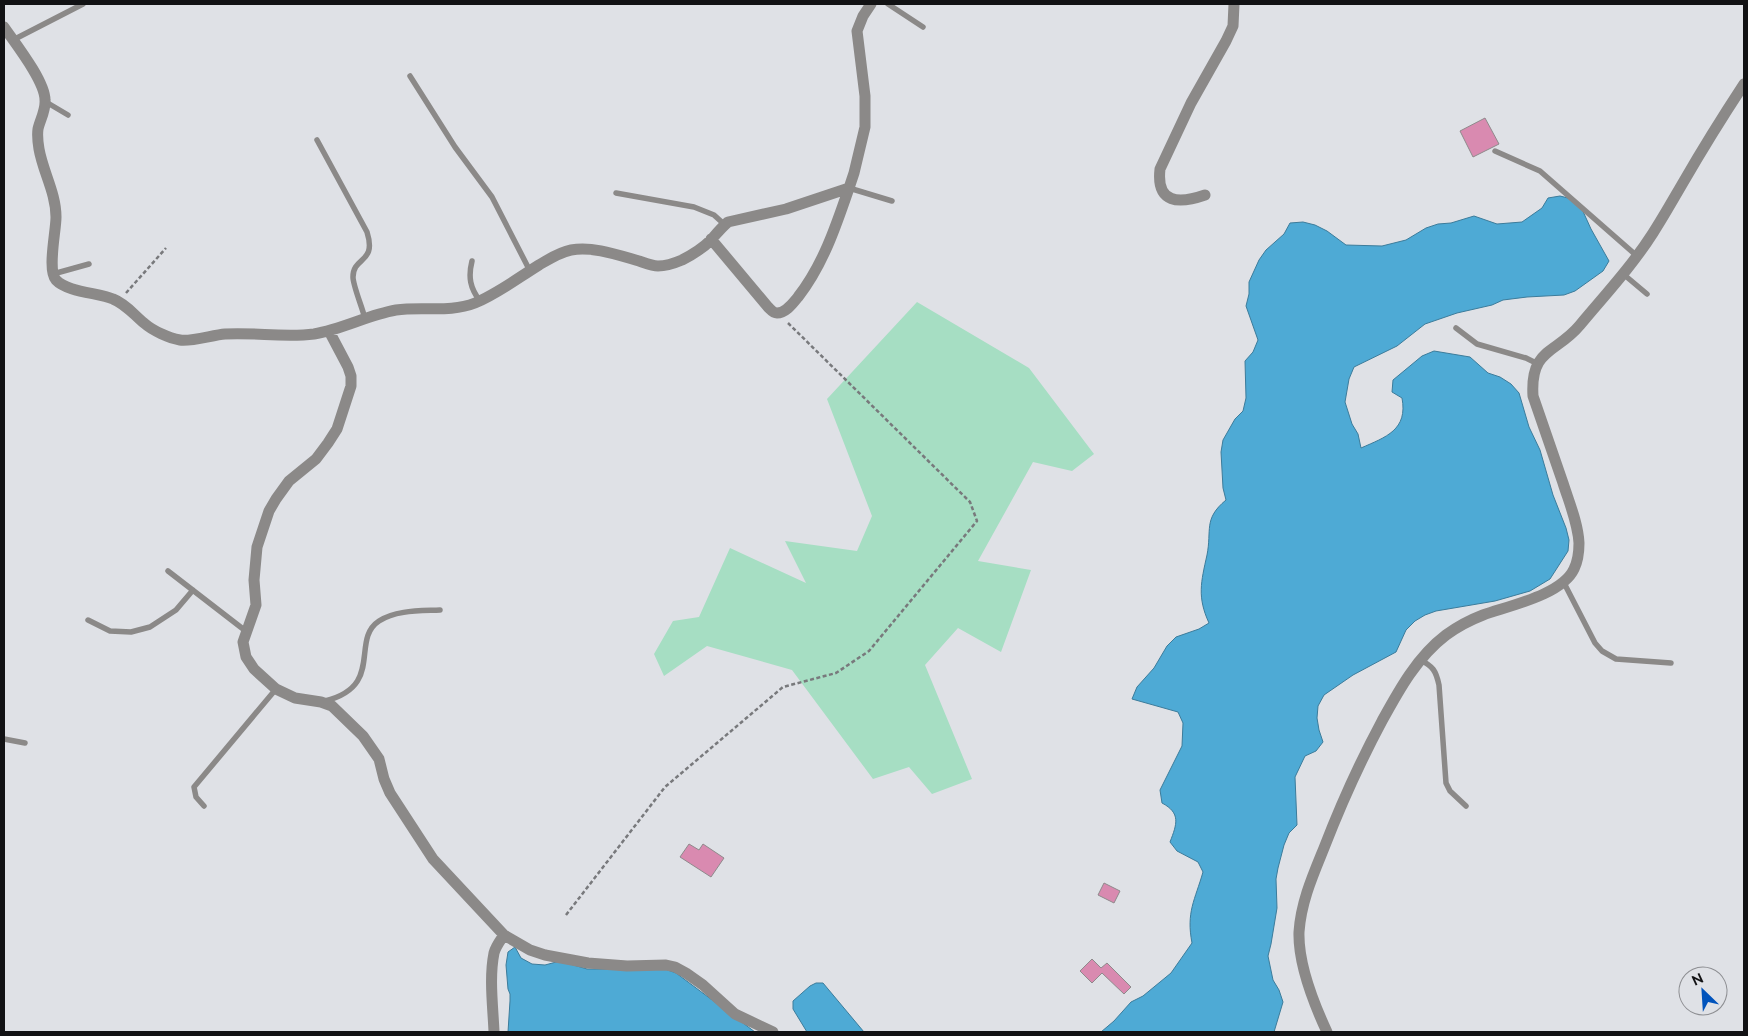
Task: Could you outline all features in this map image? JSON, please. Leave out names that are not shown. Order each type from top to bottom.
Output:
[{"type":"street","points":[[711,239],[774,312],[778,313],[785,310],[792,304],[810,281],[829,242],[849,188],[865,127],[865,96],[857,31],[863,16],[871,4]]},
{"type":"street","points":[[1205,195],[1190,200],[1177,201],[1168,197],[1161,189],[1159,180],[1160,169],[1191,103],[1226,42],[1232,26],[1234,4]]},
{"type":"street","points":[[4,27],[31,68],[46,102],[38,131],[40,152],[56,207],[53,274],[60,284],[118,302],[146,325],[180,340],[239,333],[293,336],[328,331],[399,310],[453,309],[480,300],[558,254],[569,250],[581,249],[605,252],[656,266],[669,265],[695,253],[725,225],[786,209],[849,188]]},
{"type":"street","points":[[1327,1032],[1311,995],[1302,959],[1299,935],[1301,915],[1306,896],[1334,821],[1366,751],[1393,702],[1420,660],[1447,634],[1461,625],[1541,596],[1563,582],[1574,571],[1578,558],[1579,541],[1574,515],[1533,396],[1532,381],[1538,364],[1547,351],[1572,334],[1654,233],[1744,84]]},
{"type":"street","points":[[328,331],[345,360],[351,376],[349,395],[337,429],[328,443],[316,459],[289,481],[269,512],[257,547],[254,580],[256,605],[243,642],[246,657],[254,669],[276,689],[295,698],[321,702],[332,706],[363,736],[379,759],[390,793],[426,848],[455,884],[504,935],[537,953],[588,963],[627,966],[666,964],[675,967],[703,985],[736,1014],[772,1032]]},
{"type":"street","points":[[494,1032],[493,961],[496,947],[504,935]]},
{"type":"lane","points":[[13,40],[83,4]]},
{"type":"lane","points":[[888,4],[923,27]]},
{"type":"lane","points":[[410,76],[492,197],[530,271]]},
{"type":"lane","points":[[46,102],[68,115]]},
{"type":"lane","points":[[317,140],[367,232],[371,244],[369,253],[357,266],[353,277],[366,319]]},
{"type":"lane","points":[[1495,151],[1545,174],[1637,256]]},
{"type":"lane","points":[[849,188],[892,201]]},
{"type":"lane","points":[[616,193],[675,202],[694,207],[714,215],[725,225]]},
{"type":"lane","points":[[472,261],[469,274],[472,291],[480,300]]},
{"type":"lane","points":[[53,274],[89,264]]},
{"type":"lane","points":[[1622,273],[1647,294]]},
{"type":"lane","points":[[1456,328],[1477,344],[1526,358],[1538,364]]},
{"type":"lane","points":[[168,571],[246,632]]},
{"type":"lane","points":[[1563,582],[1595,643],[1602,651],[1616,659],[1671,663]]},
{"type":"lane","points":[[88,620],[110,631],[131,632],[150,627],[176,610],[193,590]]},
{"type":"lane","points":[[321,702],[338,698],[350,691],[364,669],[370,631],[378,622],[393,614],[440,610]]},
{"type":"lane","points":[[1420,660],[1429,664],[1437,675],[1446,783],[1450,792],[1466,806]]},
{"type":"lane","points":[[204,806],[196,797],[194,787],[276,689]]},
{"type":"lane","points":[[4,739],[25,743]]},
{"type":"path","points":[[118,302],[166,248]]},
{"type":"path","points":[[566,915],[665,787],[783,687],[836,673],[869,651],[977,521],[970,502],[778,313]]},
{"type":"green space","points":[[917,302],[1029,368],[1094,454],[1072,471],[1033,462],[978,561],[1031,570],[1001,652],[958,628],[925,665],[972,779],[932,794],[909,767],[873,779],[792,670],[707,646],[664,676],[654,654],[673,621],[699,617],[730,548],[806,583],[785,541],[857,551],[872,516],[827,399]]},
{"type":"water","points":[[1560,196],[1572,199],[1581,207],[1609,261],[1603,271],[1575,291],[1564,295],[1503,300],[1492,305],[1457,313],[1425,324],[1397,346],[1354,367],[1349,379],[1345,402],[1352,424],[1358,434],[1361,448],[1387,436],[1398,425],[1402,418],[1402,398],[1392,392],[1393,380],[1422,356],[1434,351],[1470,357],[1488,373],[1500,377],[1511,384],[1519,393],[1529,427],[1540,450],[1553,495],[1566,528],[1569,540],[1568,551],[1550,579],[1530,591],[1495,601],[1436,611],[1425,615],[1406,630],[1396,652],[1353,675],[1324,695],[1318,706],[1317,718],[1323,742],[1316,751],[1305,756],[1295,777],[1297,825],[1289,833],[1284,845],[1276,879],[1277,908],[1268,956],[1273,980],[1283,1002],[1274,1032],[1101,1032],[1131,1002],[1143,996],[1171,973],[1192,943],[1190,932],[1191,914],[1203,872],[1198,862],[1177,851],[1170,842],[1176,819],[1172,811],[1162,803],[1160,790],[1182,746],[1183,723],[1178,712],[1132,699],[1137,687],[1154,668],[1167,646],[1176,637],[1199,629],[1209,623],[1205,614],[1201,589],[1211,519],[1226,500],[1223,488],[1221,452],[1223,440],[1235,419],[1243,411],[1246,398],[1245,361],[1253,352],[1258,340],[1246,306],[1249,282],[1259,260],[1266,250],[1284,234],[1290,223],[1303,222],[1315,225],[1346,245],[1382,246],[1406,240],[1426,228],[1438,224],[1451,223],[1474,216],[1497,224],[1522,222],[1542,208],[1548,198]]},
{"type":"water","points":[[515,947],[521,958],[532,964],[545,965],[560,961],[587,969],[665,969],[676,973],[755,1032],[508,1032],[510,994],[506,965],[508,952]]},
{"type":"water","points":[[816,983],[823,983],[864,1032],[807,1032],[793,1009],[793,1001]]},
{"type":"building","points":[[1485,118],[1499,144],[1473,157],[1460,131]]},
{"type":"building","points":[[689,844],[699,850],[703,844],[724,858],[711,877],[680,857]]},
{"type":"building","points":[[1104,883],[1120,891],[1114,903],[1098,895]]},
{"type":"building","points":[[1092,959],[1101,968],[1107,963],[1131,987],[1124,994],[1102,973],[1092,983],[1080,971]]}]
